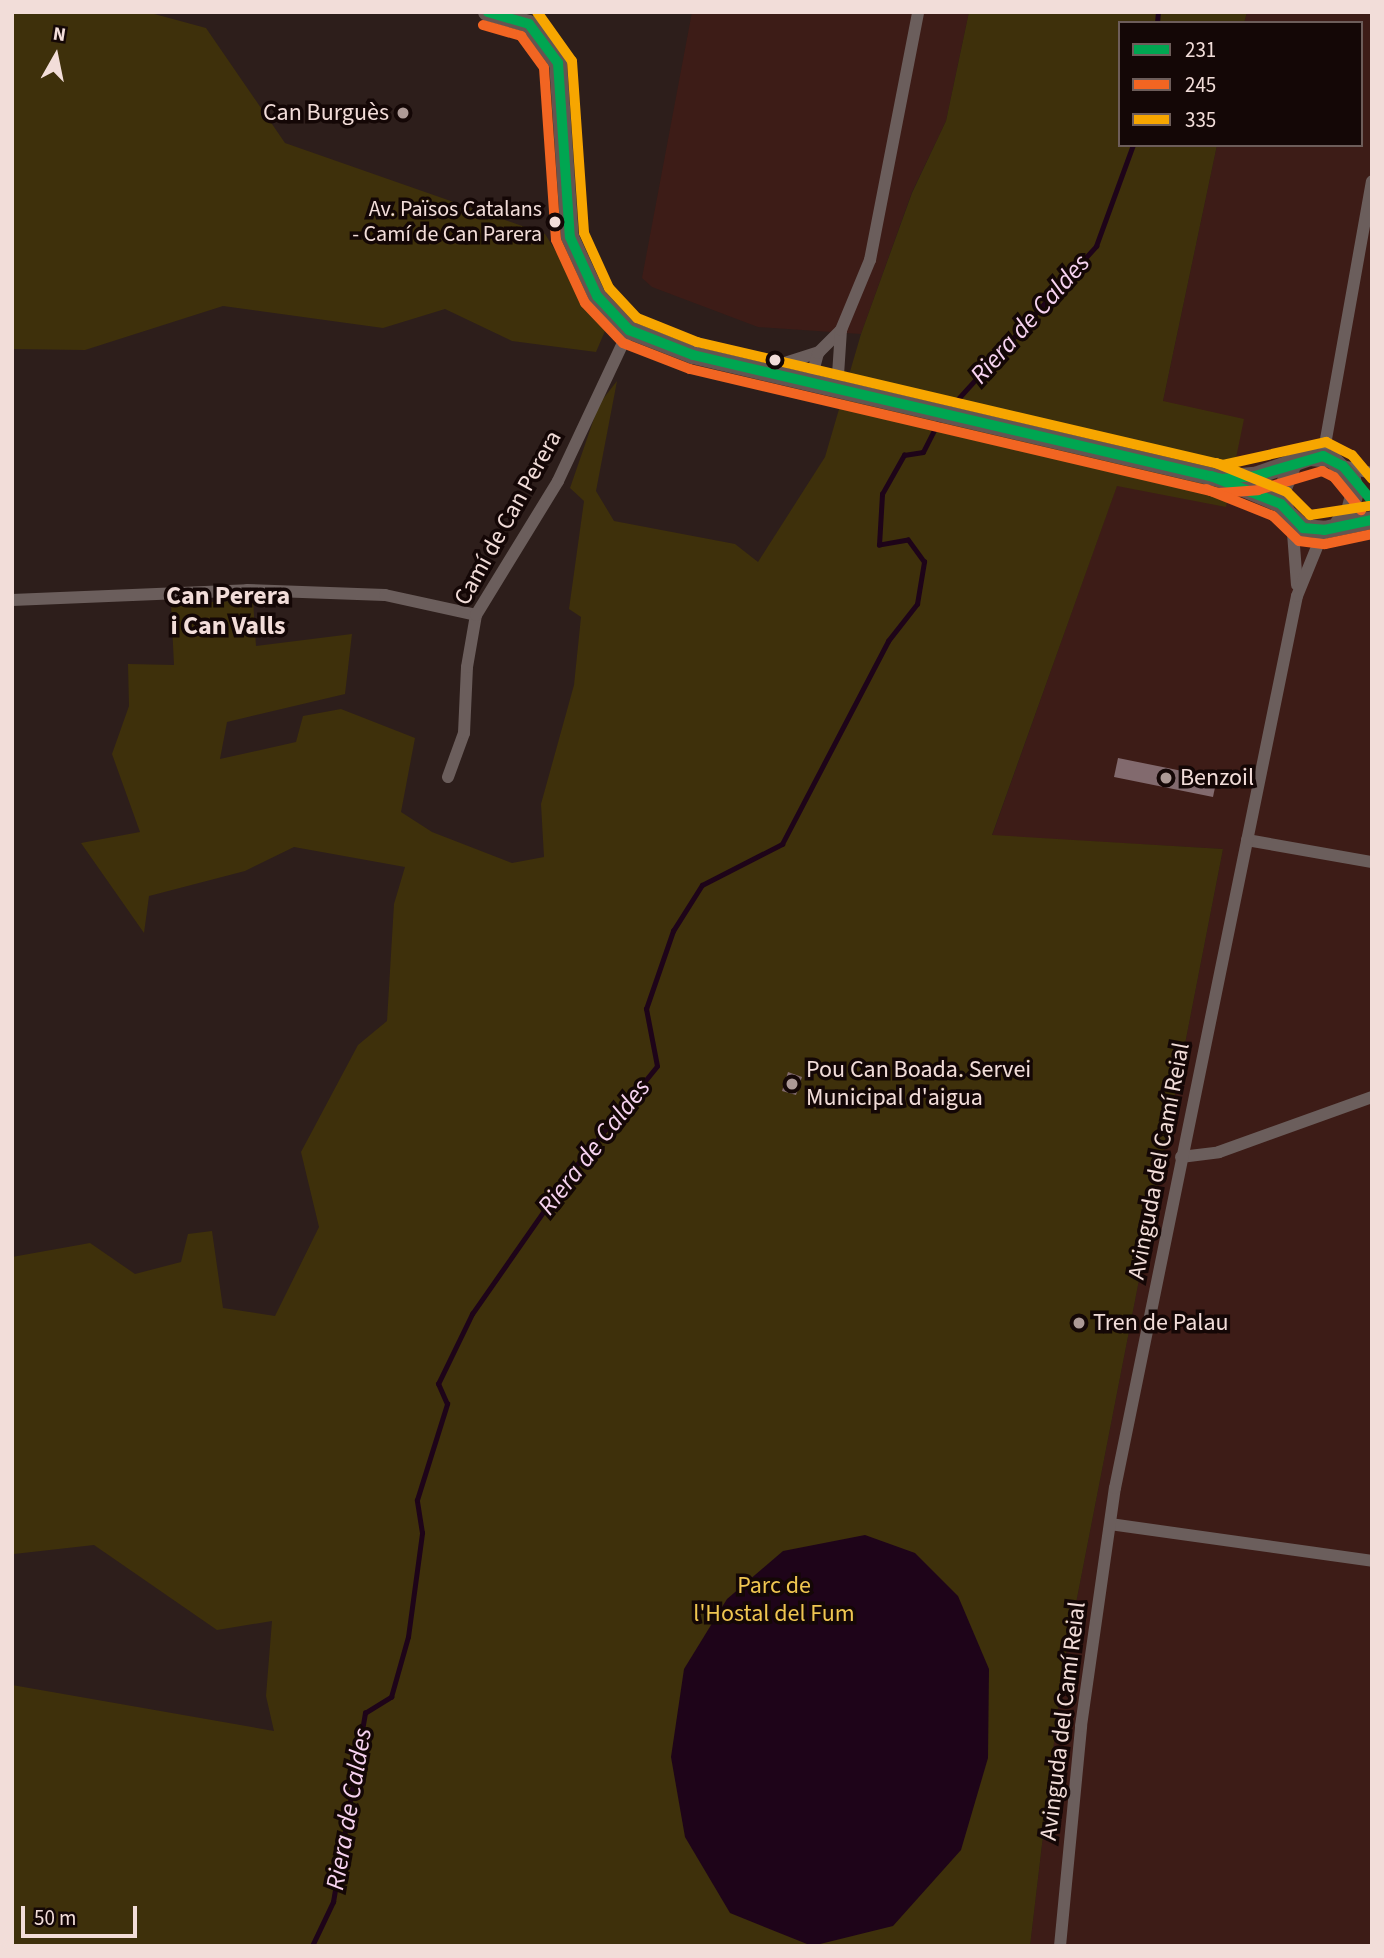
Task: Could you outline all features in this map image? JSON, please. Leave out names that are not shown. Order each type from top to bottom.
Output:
[{"type":"main road","points":[[487,12],[529,24],[558,63],[570,237],[597,296],[629,330],[658,344],[760,371],[1222,479],[1281,504]]},
{"type":"main road","points":[[1222,479],[1292,466],[1323,456],[1343,466],[1353,484],[1372,502]]},
{"type":"main road","points":[[1292,466],[1280,488],[1281,504],[1292,520],[1303,528],[1332,527],[1372,520]]},
{"type":"main road","points":[[1332,527],[1353,504],[1353,484]]},
{"type":"street","points":[[837,390],[841,330],[870,260],[918,12]]},
{"type":"street","points":[[1323,456],[1372,181]]},
{"type":"street","name":"Camí de Can Perera","points":[[448,777],[464,733],[467,667],[476,615],[558,481],[629,330]]},
{"type":"street","points":[[760,371],[819,352],[841,330]]},
{"type":"street","points":[[810,383],[819,352]]},
{"type":"street","points":[[1343,466],[1372,473]]},
{"type":"street","name":"Avinguda del Camí Reial","points":[[1292,520],[1297,596]]},
{"type":"street","name":"Avinguda del Camí Reial","points":[[1060,1946],[1081,1726],[1110,1524],[1181,1157],[1297,596],[1332,527]]},
{"type":"street","points":[[12,600],[247,590],[385,594],[476,615]]},
{"type":"street","points":[[1247,840],[1372,862]]},
{"type":"street","points":[[1181,1157],[1219,1152],[1372,1097]]},
{"type":"street","points":[[1110,1524],[1372,1560]]},
{"type":"shaded area","points":[[692,12],[969,12],[946,121],[912,192],[861,334],[758,327],[652,287],[642,278]]},
{"type":"shaded area","points":[[1247,12],[1372,12],[1372,1946],[1030,1946],[1062,1675],[1223,849],[992,836],[1117,485],[1226,506],[1163,401],[1217,147],[1363,147],[1363,21],[1245,21]]},
{"type":"shaded area","points":[[865,1535],[915,1553],[958,1596],[989,1669],[988,1758],[961,1850],[893,1926],[812,1946],[730,1913],[685,1837],[671,1757],[684,1669],[727,1599],[783,1551]]},
{"type":"green space","points":[[12,12],[147,12],[206,28],[285,143],[545,234],[605,331],[596,352],[512,341],[445,309],[383,328],[223,306],[85,350],[12,349]]},
{"type":"green space","name":"Parc de l'Hostal del Fum","points":[[969,12],[1247,12],[1245,21],[1118,21],[1118,147],[1217,147],[1163,401],[1244,419],[1226,507],[1117,486],[992,835],[1223,849],[1062,1675],[1030,1946],[12,1946],[12,1685],[274,1731],[266,1696],[272,1621],[217,1630],[94,1545],[14,1554],[12,1257],[90,1243],[135,1274],[181,1262],[188,1234],[212,1231],[223,1308],[275,1316],[319,1227],[301,1152],[358,1045],[387,1021],[394,904],[405,867],[294,847],[245,871],[149,896],[144,933],[81,843],[140,832],[112,754],[129,706],[128,664],[174,665],[171,604],[253,600],[256,646],[352,634],[345,694],[227,722],[220,759],[296,742],[303,716],[341,709],[415,738],[401,812],[432,832],[512,863],[544,857],[541,804],[574,685],[581,617],[569,609],[584,501],[570,488],[599,404],[617,381],[596,491],[614,521],[735,544],[758,562],[825,457],[861,334],[912,193],[946,121]]},
{"type":"building","name":"Benzoil","points":[[1118,758],[1217,778],[1213,797],[1114,777]]},
{"type":"building","name":"Pou Can Boada. Servei Municipal d'aigua","points":[[788,1072],[802,1077],[796,1095],[782,1091]]},
{"type":"waterway","name":"Riera de Caldes","points":[[1157,21],[1158,12]]},
{"type":"waterway","name":"Riera de Caldes","points":[[948,410],[1096,246],[1132,147]]},
{"type":"waterway","name":"Riera de Caldes","points":[[312,1946],[333,1902],[365,1713],[391,1697],[408,1637],[422,1533],[417,1500],[447,1404],[438,1384],[472,1314],[571,1172],[657,1066],[646,1009],[673,931],[702,885],[782,844],[888,641],[917,604],[924,562],[908,540],[879,545],[882,494],[904,455],[923,452],[940,419]]},
{"type":"transit line","name":"231","points":[[488,12],[529,24],[558,63],[570,237],[597,296],[629,330],[693,355],[1222,479],[1255,476],[1323,456],[1343,466],[1372,501]]},
{"type":"transit line","name":"335","points":[[537,12],[572,61],[584,233],[609,288],[637,318],[697,342],[1223,465],[1326,442],[1352,455],[1372,479]]},
{"type":"transit line","name":"245","points":[[483,25],[521,36],[544,68],[556,240],[585,303],[623,343],[690,369],[1219,493],[1258,490],[1322,471],[1334,477],[1361,510]]},
{"type":"transit line","name":"335","points":[[1216,463],[1287,492],[1310,515],[1369,506]]},
{"type":"transit line","name":"231","points":[[1211,476],[1281,504],[1303,528],[1324,530],[1372,520]]},
{"type":"transit line","name":"245","points":[[1206,489],[1273,516],[1299,541],[1325,544],[1372,534]]},
{"type":"place","name":"Can Burguès","points":[[403,113]]},
{"type":"place","name":"Av. Països Catalans - Camí de Can Parera","points":[[555,222]]},
{"type":"place","name":"Benzoil","points":[[1166,778]]},
{"type":"place","name":"Pou Can Boada. Servei Municipal d'aigua","points":[[792,1084]]},
{"type":"place","name":"Tren de Palau","points":[[1079,1323]]},
{"type":"district","name":"Can Perera i Can Valls","points":[[228,611]]}]
